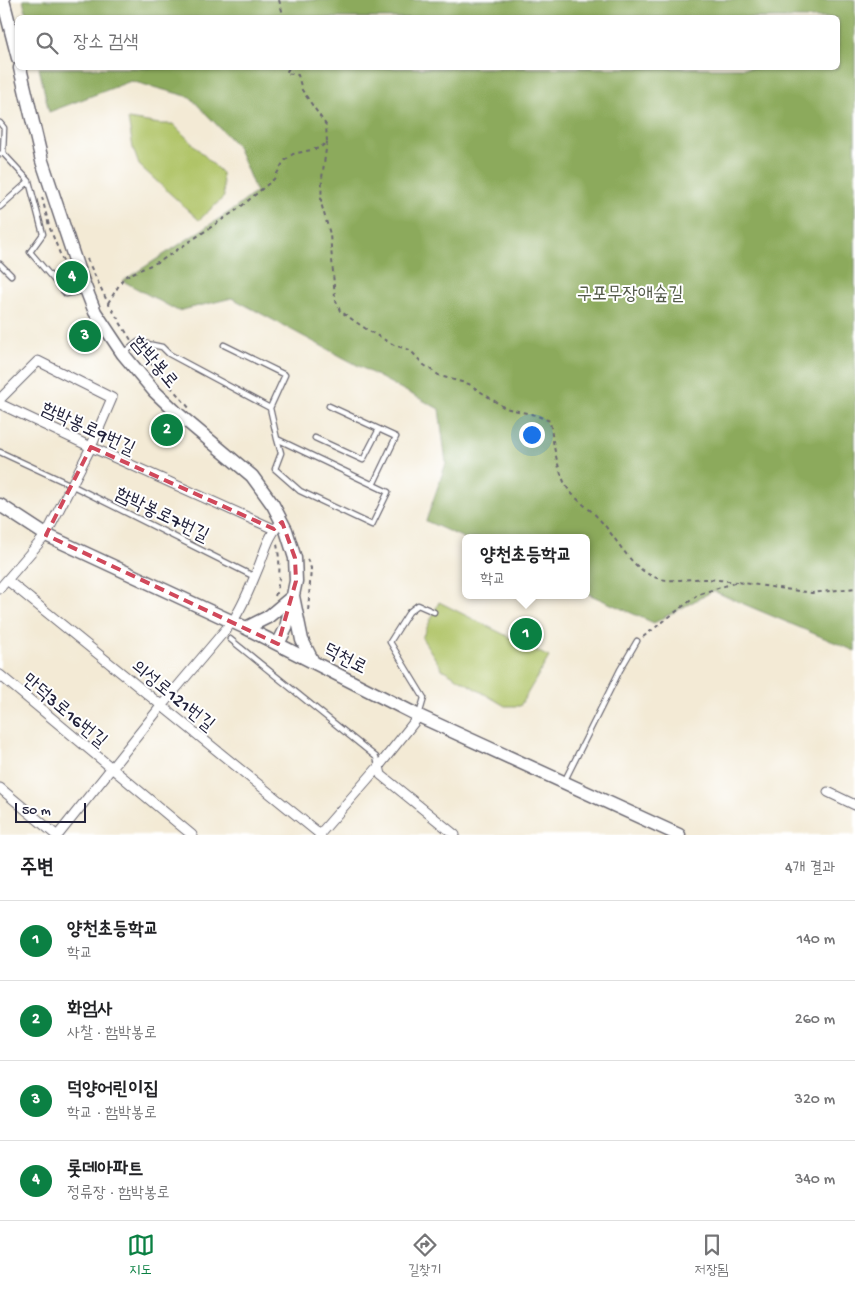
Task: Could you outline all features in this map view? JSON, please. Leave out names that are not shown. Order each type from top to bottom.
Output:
[{"type":"main road","points":[[3,0],[15,46]]},
{"type":"main road","name":"함박봉로","points":[[20,70],[42,161],[78,269],[95,312],[123,354],[154,391],[177,413],[252,476],[274,505],[278,525],[295,558],[296,581],[286,628],[278,644]]},
{"type":"main road","name":"덕천로","points":[[0,505],[46,535],[246,628],[419,716],[679,835]]},
{"type":"main road","points":[[246,628],[268,617],[293,596],[302,640],[313,662]]},
{"type":"street","points":[[0,399],[38,361],[112,398],[92,447],[46,535],[0,588]]},
{"type":"street","name":"함박봉로9번길","points":[[0,404],[92,447],[278,525]]},
{"type":"street","points":[[0,788],[57,835],[232,622],[239,612],[278,525]]},
{"type":"street","name":"의성로121번길","points":[[7,580],[320,835]]},
{"type":"street","name":"만덕3로16번길","points":[[0,675],[192,835]]},
{"type":"street","points":[[320,835],[419,716]]},
{"type":"street","points":[[379,766],[381,774],[455,835]]},
{"type":"street","points":[[828,792],[855,805]]},
{"type":"lane","points":[[0,123],[4,128],[2,154],[28,181],[43,234],[30,252],[66,294],[86,290]]},
{"type":"lane","points":[[0,207],[28,181]]},
{"type":"lane","points":[[0,264],[11,275]]},
{"type":"lane","points":[[123,354],[138,342],[162,347],[169,354],[270,408]]},
{"type":"lane","points":[[224,344],[285,375],[270,408],[277,439],[281,453],[275,469],[300,491],[372,525],[388,492],[277,439]]},
{"type":"lane","points":[[329,406],[396,437],[373,485]]},
{"type":"lane","points":[[315,438],[363,460],[379,429]]},
{"type":"lane","name":"함박봉로7번길","points":[[0,452],[255,577]]},
{"type":"lane","points":[[419,716],[424,698],[390,642],[409,612],[418,605],[434,612]]},
{"type":"lane","points":[[230,639],[376,757],[379,766]]},
{"type":"lane","points":[[564,782],[620,670],[637,641]]},
{"type":"path","points":[[279,0],[283,15]]},
{"type":"path","points":[[288,70],[286,73],[298,75],[302,90],[326,125],[327,142],[321,203],[330,234],[335,298],[340,311],[369,332],[394,345],[410,350],[424,365],[440,376],[469,384],[506,408],[535,415],[550,421],[557,462],[573,496],[596,515],[628,556],[646,572],[658,579],[676,581],[701,579],[737,582],[812,593],[855,588]]},
{"type":"path","points":[[108,303],[124,277],[162,260],[238,209],[274,179],[284,162],[293,154],[320,148],[327,142]]},
{"type":"path","points":[[274,598],[277,590],[280,560],[278,525]]},
{"type":"path","points":[[637,641],[699,594],[737,582]]},
{"type":"highlighted area","points":[[91,447],[274,529],[282,522],[295,558],[296,581],[278,644],[46,535]]},
{"type":"green space","name":"구포무장애숲길","points":[[23,0],[855,0],[855,651],[713,591],[654,623],[590,595],[590,534],[462,534],[462,537],[426,521],[446,463],[439,409],[232,298],[178,311],[123,281],[234,209],[256,192],[237,146],[190,97],[131,81],[49,112],[39,70],[840,70],[840,15],[26,15]]},
{"type":"green space","points":[[128,119],[173,124],[222,173],[224,197],[199,220],[139,165],[133,148]]},
{"type":"green space","points":[[439,602],[549,657],[520,706],[505,706],[442,669],[422,638]]},
{"type":"place","name":"롯데아파트","points":[[72,277]]},
{"type":"place","name":"덕양어린이집","points":[[85,336]]},
{"type":"place","name":"화엄사","points":[[167,430]]},
{"type":"place","name":"양천초등학교","points":[[526,634]]}]
